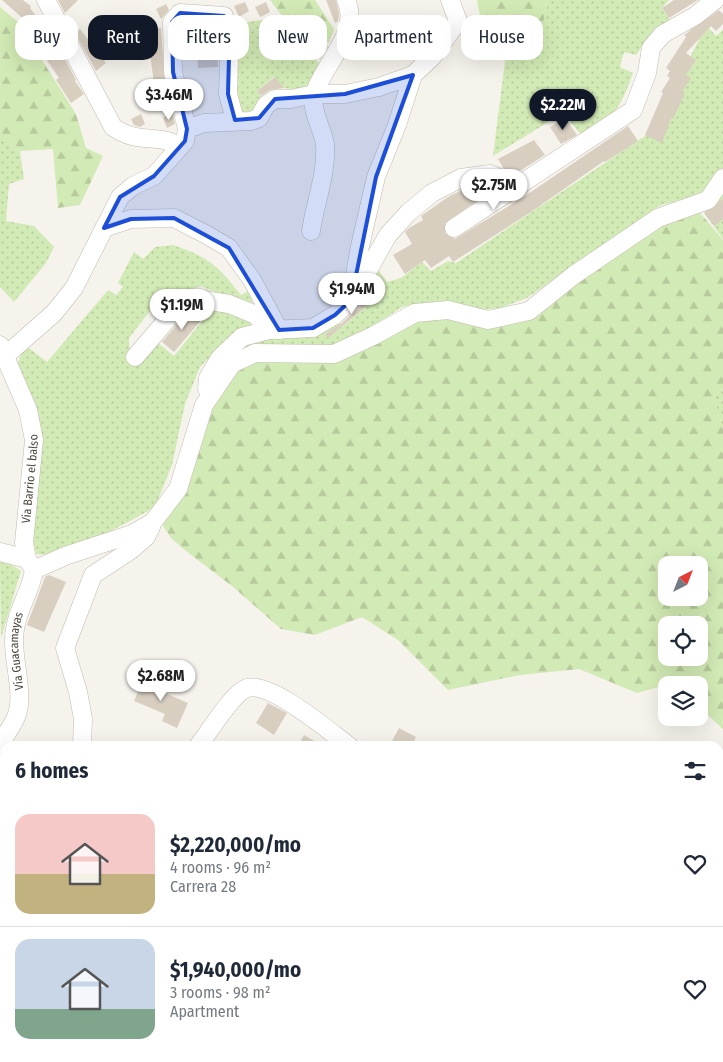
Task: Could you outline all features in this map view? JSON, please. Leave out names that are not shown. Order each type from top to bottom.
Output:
[{"type":"street","points":[[46,0],[114,127],[126,136],[138,139],[170,140],[180,147]]},
{"type":"street","points":[[311,231],[313,212],[322,184],[324,160],[324,143],[317,124],[314,94],[323,73],[346,34],[349,15],[346,0]]},
{"type":"street","points":[[187,129],[204,123],[234,120],[251,121],[259,118],[266,105],[274,99],[291,99],[314,94],[345,94],[380,87],[413,75],[433,56],[458,21],[450,0]]},
{"type":"street","points":[[454,228],[519,187],[633,110],[647,73],[651,48],[663,34],[695,16],[715,0]]},
{"type":"street","points":[[2,350],[54,313],[74,288],[120,197],[133,186],[154,176],[185,140],[187,129],[173,72],[172,22],[180,12],[224,16],[229,56],[228,94],[234,120]]},
{"type":"street","points":[[351,300],[360,246],[376,177],[397,125],[413,75]]},
{"type":"street","points":[[82,741],[83,719],[78,692],[65,648],[93,575],[131,550],[146,537],[153,522],[178,489],[204,404],[208,378],[220,358],[242,337],[274,330],[313,328],[335,315],[351,300],[388,235],[408,213],[432,193],[461,178],[490,174],[519,187]]},
{"type":"street","points":[[204,404],[232,364],[255,353],[334,354],[373,336],[415,313],[448,310],[488,320],[529,311],[574,274],[658,218],[708,200],[723,178]]},
{"type":"street","points":[[104,228],[130,219],[174,218],[208,235],[229,248],[252,280],[274,330]]},
{"type":"street","points":[[135,357],[172,314],[198,299],[229,304],[247,311],[256,315],[274,330]]},
{"type":"street","name":"Via Barrio el balso","points":[[2,350],[28,410],[34,440],[24,543],[31,565]]},
{"type":"street","points":[[0,552],[31,565],[132,534],[153,522]]},
{"type":"street","name":"Via Guacamayas","points":[[2,741],[16,716],[19,700],[13,644],[15,626],[32,585],[31,565]]},
{"type":"street","points":[[202,741],[238,693],[248,688],[260,688],[300,708],[343,741]]},
{"type":"highlighted area","points":[[180,13],[224,16],[229,56],[228,94],[235,120],[259,118],[275,99],[345,94],[413,75],[376,177],[351,300],[335,315],[313,328],[279,330],[229,248],[174,218],[131,219],[104,228],[120,197],[154,176],[185,141],[187,129],[173,72],[172,22]]},
{"type":"green space","points":[[270,0],[315,0],[325,15],[281,15]]},
{"type":"green space","points":[[477,0],[548,0],[543,23],[543,15],[480,15]]},
{"type":"green space","points":[[548,0],[669,0],[662,8],[670,21],[655,28],[636,55],[624,52],[620,67],[633,73],[620,104],[609,117],[582,136],[563,113],[493,156],[505,60],[543,60],[543,23]]},
{"type":"green space","points":[[0,7],[15,20],[15,60],[42,60],[76,114],[86,148],[103,156],[80,205],[58,208],[53,149],[20,151],[0,136]]},
{"type":"green space","points":[[327,18],[334,29],[329,42],[327,42]]},
{"type":"green space","points":[[701,19],[716,36],[723,30],[723,171],[708,192],[659,206],[527,298],[500,308],[478,310],[440,301],[402,307],[361,334],[338,345],[215,368],[242,342],[336,320],[342,327],[373,301],[364,291],[377,268],[387,282],[401,278],[422,262],[431,271],[448,261],[456,263],[651,132],[699,40],[687,26]]},
{"type":"green space","points":[[259,20],[259,60],[316,60],[324,68],[311,83],[301,90],[284,88],[274,77],[257,91],[266,103],[260,110],[246,115],[240,112],[237,91],[238,60],[249,60],[249,22]]},
{"type":"green space","points":[[0,136],[20,151],[24,179],[9,184],[6,221],[34,226],[54,247],[46,263],[14,302],[0,287]]},
{"type":"green space","points":[[723,188],[723,239],[704,213]]},
{"type":"green space","points":[[696,208],[723,240],[723,389],[713,396],[723,429],[723,729],[708,715],[708,676],[658,676],[658,687],[637,693],[579,669],[520,675],[448,690],[398,640],[362,617],[315,635],[281,629],[232,586],[171,538],[160,521],[218,393],[238,369],[260,356],[318,360],[405,321],[448,317],[493,328],[522,317],[663,220]]},
{"type":"green space","points":[[173,245],[204,258],[226,277],[241,295],[251,290],[252,308],[201,286],[157,302],[129,338],[130,362],[157,342],[174,356],[206,316],[196,307],[246,314],[256,325],[235,332],[200,367],[185,404],[172,465],[155,507],[113,530],[79,545],[63,551],[36,554],[31,531],[37,417],[16,367],[25,345],[47,362],[108,290],[116,295],[123,287],[118,283],[134,252],[143,259],[155,247]]},
{"type":"green space","points":[[723,389],[723,429],[713,396]]},
{"type":"green space","points":[[0,562],[9,563],[21,571],[1,638]]},
{"type":"building","points":[[2,0],[23,0],[31,6],[30,8],[35,15],[19,15]]},
{"type":"building","points":[[58,0],[78,0],[65,13]]},
{"type":"building","points":[[326,0],[336,0],[339,13],[335,23]]},
{"type":"building","points":[[674,0],[698,0],[669,18],[662,8]]},
{"type":"building","points":[[245,2],[249,11],[238,15],[234,6]]},
{"type":"building","points":[[266,2],[270,12],[259,15],[255,7]]},
{"type":"building","points":[[166,4],[169,10],[161,19],[156,9]]},
{"type":"building","points":[[719,10],[723,14],[723,24],[716,31],[711,26],[686,53],[696,60],[686,75],[691,78],[682,92],[685,94],[673,119],[671,118],[662,143],[645,135],[663,93],[661,92],[670,78],[667,76],[670,71],[666,68],[686,37],[684,35]]},
{"type":"building","points":[[158,28],[161,28],[165,83],[154,84],[151,60],[158,60]]},
{"type":"building","points":[[80,29],[88,39],[88,57],[78,38],[78,31]]},
{"type":"building","points":[[47,60],[65,60],[75,81],[84,94],[71,103],[56,80],[59,78]]},
{"type":"building","points":[[90,60],[104,60],[106,63],[96,71]]},
{"type":"building","points":[[198,60],[218,60],[218,67],[198,68]]},
{"type":"building","points":[[275,77],[284,88],[270,90],[261,96],[257,91]]},
{"type":"building","points":[[172,113],[175,124],[167,128],[163,118]]},
{"type":"building","points":[[141,114],[145,124],[140,127],[134,125],[131,119]]},
{"type":"building","points":[[565,118],[577,135],[561,144],[550,127]]},
{"type":"building","points":[[628,126],[638,141],[604,161],[531,212],[453,262],[449,256],[431,268],[425,260],[405,274],[393,255],[412,244],[405,232],[423,220],[421,216],[448,197],[466,188],[478,186],[484,196],[445,223],[445,233],[455,239],[525,196]]},
{"type":"building","points":[[534,140],[545,155],[515,174],[504,169],[498,159]]},
{"type":"building","points":[[723,199],[723,219],[715,226],[704,213]]},
{"type":"building","points":[[367,294],[373,301],[328,338],[325,334],[342,323],[358,308]]},
{"type":"building","points":[[196,312],[203,318],[174,352],[162,342],[179,322]]},
{"type":"building","points":[[49,575],[66,582],[44,632],[27,625],[45,577]]},
{"type":"building","points":[[145,676],[161,683],[158,690],[188,703],[177,728],[162,721],[165,714],[134,701]]},
{"type":"building","points":[[268,703],[287,713],[274,735],[256,723]]},
{"type":"building","points":[[399,728],[416,737],[414,741],[392,741]]},
{"type":"building","points":[[304,735],[314,741],[301,741]]}]
